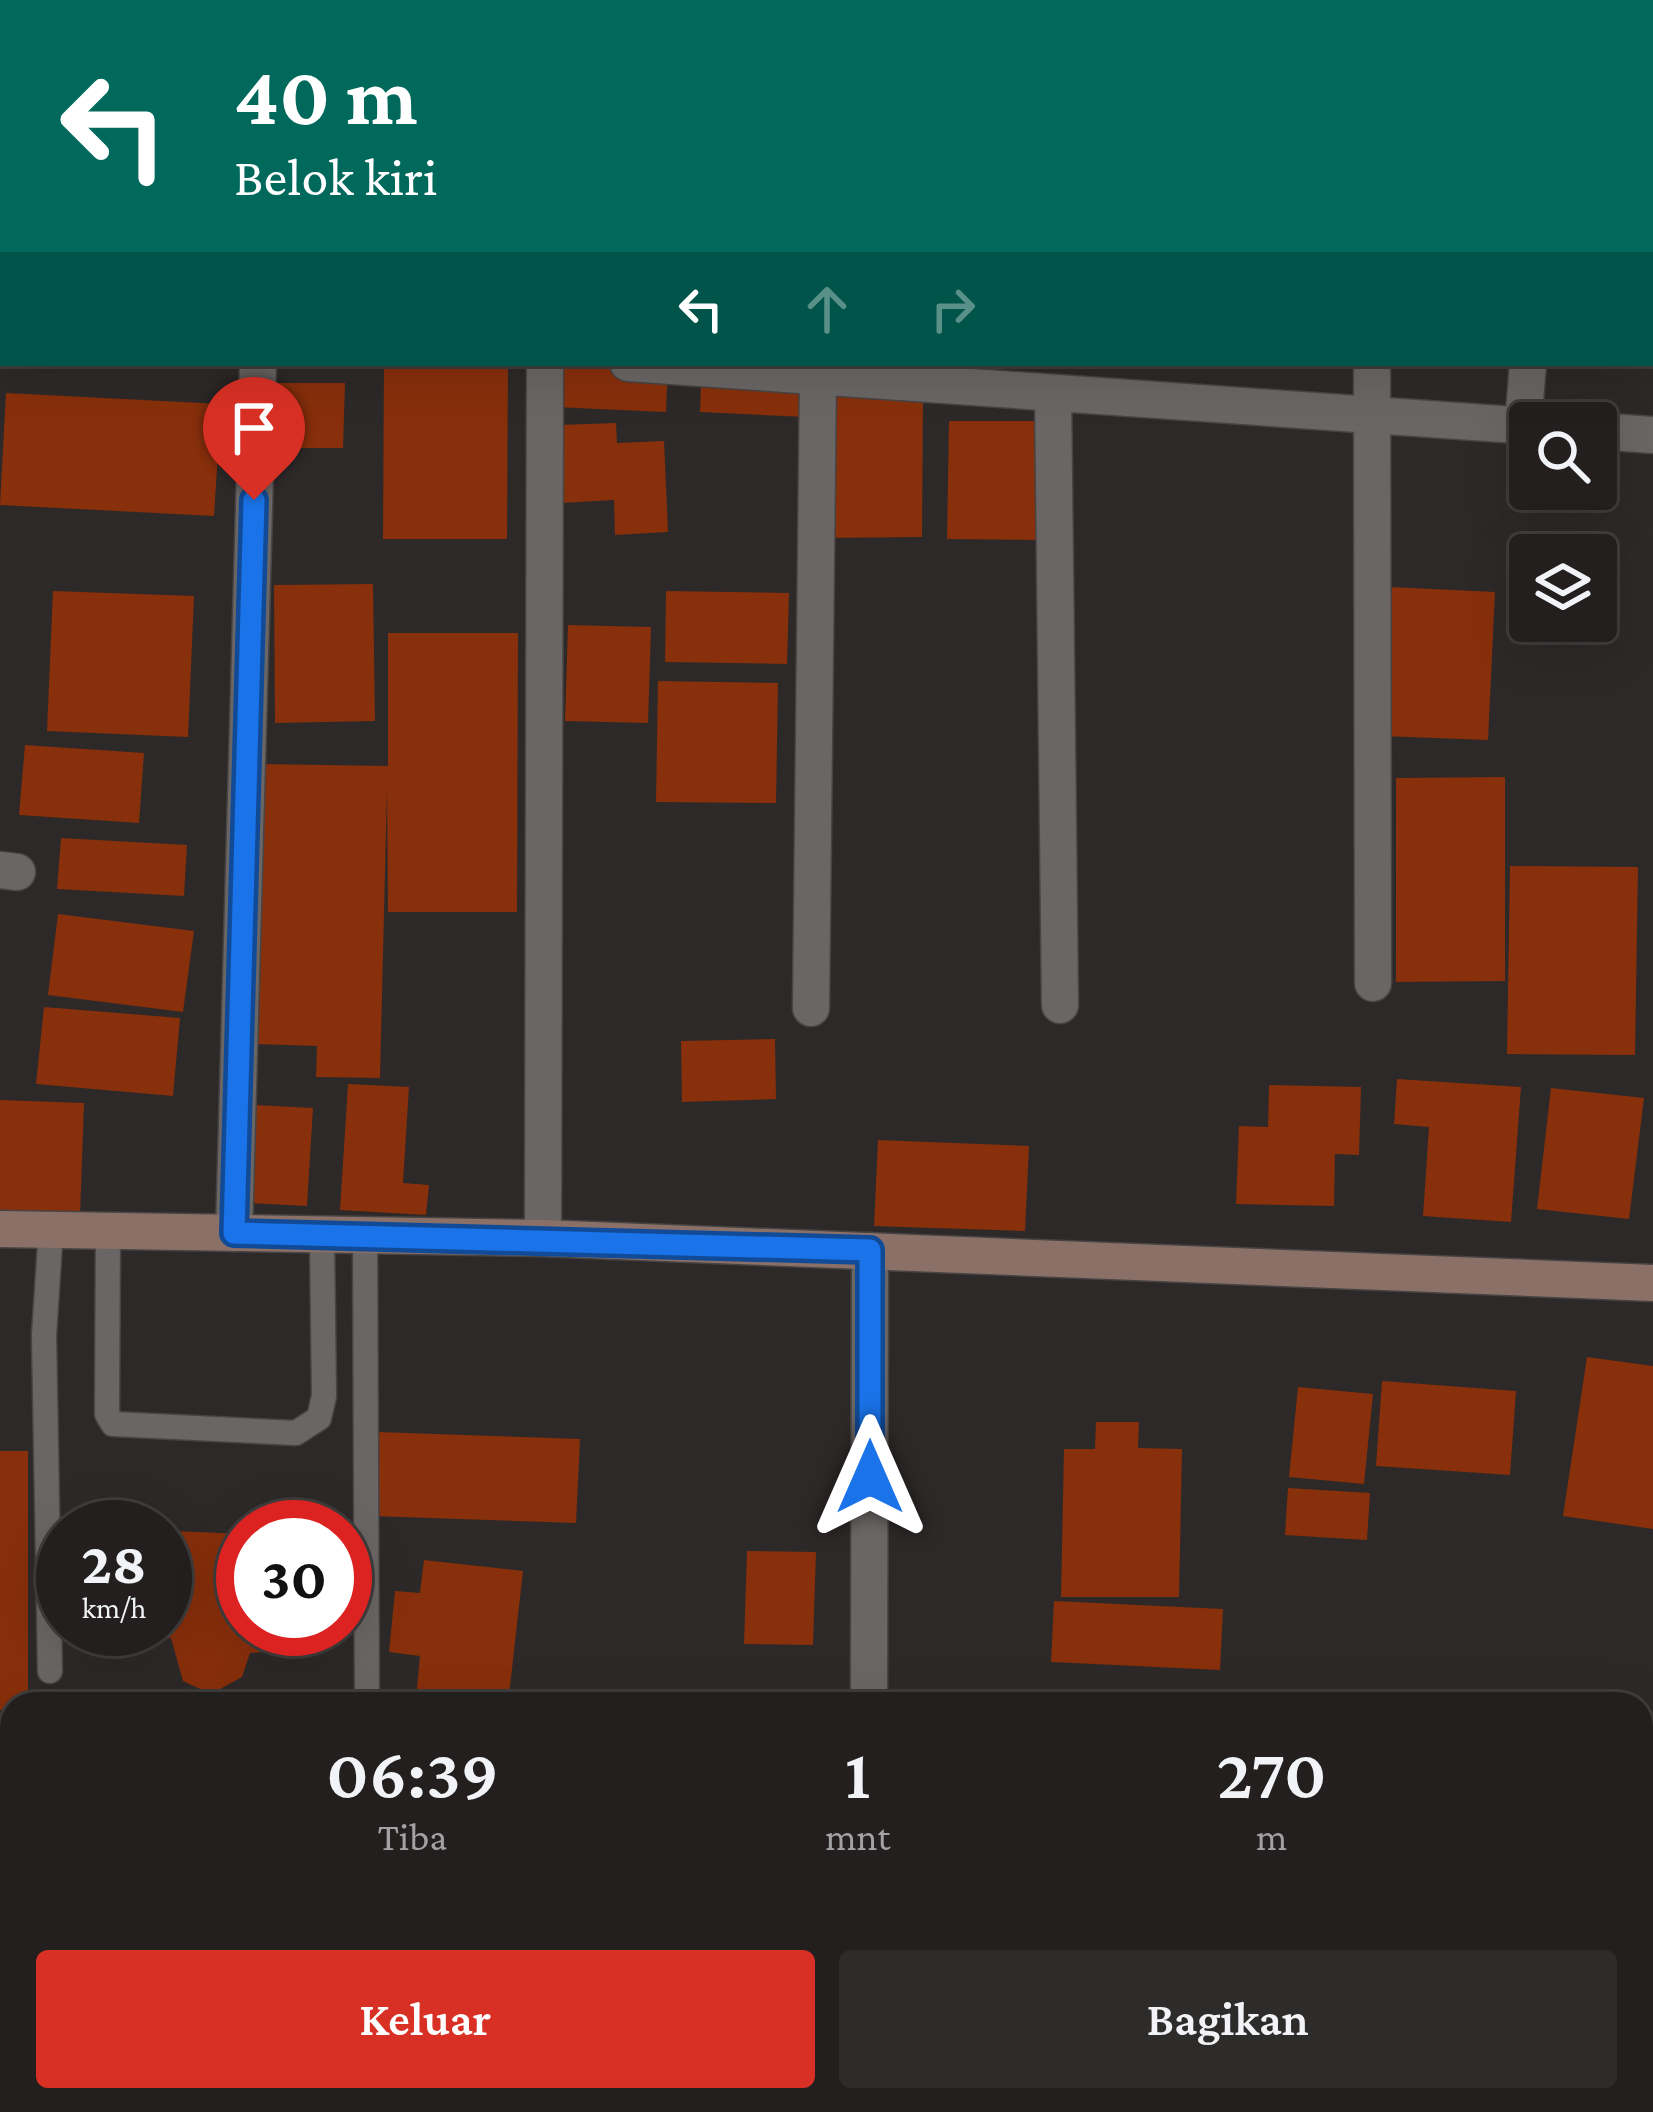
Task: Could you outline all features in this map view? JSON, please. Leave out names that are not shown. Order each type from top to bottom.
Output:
[{"type":"street","points":[[234,1233],[258,366]]},
{"type":"street","points":[[543,1238],[545,366]]},
{"type":"street","points":[[672,366],[818,376],[933,374],[1053,393],[1509,425]]},
{"type":"street","points":[[1372,366],[1373,983]]},
{"type":"street","points":[[1527,402],[1528,366]]},
{"type":"street","points":[[812,1008],[818,376]]},
{"type":"street","points":[[1053,393],[1060,1005]]},
{"type":"street","points":[[1617,432],[1653,435],[1653,464]]},
{"type":"street","points":[[0,1229],[543,1238],[1653,1283]]},
{"type":"street","points":[[869,1692],[870,1250]]},
{"type":"lane","points":[[50,1671],[44,1335],[51,1229]]},
{"type":"lane","points":[[108,1230],[107,1414],[113,1424],[296,1433],[319,1418],[324,1396],[322,1234]]},
{"type":"lane","points":[[365,1234],[367,1692]]},
{"type":"building","points":[[261,366],[355,366],[355,369]]},
{"type":"building","points":[[384,366],[508,366],[507,539],[383,539]]},
{"type":"building","points":[[556,366],[668,366],[666,412],[554,407]]},
{"type":"building","points":[[702,366],[809,366],[806,417],[700,412]]},
{"type":"building","points":[[838,366],[909,366],[909,395],[923,396],[922,537],[821,538]]},
{"type":"building","points":[[265,383],[345,383],[343,448],[264,448]]},
{"type":"building","points":[[6,393],[221,404],[214,516],[0,505]]},
{"type":"building","points":[[949,421],[1046,421],[1045,540],[947,539]]},
{"type":"building","points":[[616,423],[617,443],[664,441],[668,532],[615,535],[614,500],[561,503],[559,425]]},
{"type":"building","points":[[373,584],[375,721],[275,723],[274,585]]},
{"type":"building","points":[[1390,587],[1495,592],[1488,740],[1383,736]]},
{"type":"building","points":[[53,591],[194,596],[188,737],[47,731]]},
{"type":"building","points":[[666,591],[789,593],[787,664],[665,662]]},
{"type":"building","points":[[568,625],[651,627],[648,723],[565,721]]},
{"type":"building","points":[[388,633],[518,633],[517,912],[388,912],[387,789],[380,1078],[316,1077],[317,1046],[253,1044],[259,764],[388,766]]},
{"type":"building","points":[[658,681],[778,683],[776,803],[656,802]]},
{"type":"building","points":[[25,745],[144,753],[139,823],[19,815]]},
{"type":"building","points":[[1505,777],[1505,981],[1396,982],[1396,778]]},
{"type":"building","points":[[61,838],[187,845],[184,896],[57,889]]},
{"type":"building","points":[[1510,866],[1638,867],[1635,1055],[1507,1054]]},
{"type":"building","points":[[58,914],[194,931],[183,1012],[48,995]]},
{"type":"building","points":[[44,1007],[180,1018],[173,1096],[36,1084]]},
{"type":"building","points":[[775,1039],[776,1099],[682,1102],[681,1041]]},
{"type":"building","points":[[1397,1079],[1521,1087],[1511,1222],[1423,1216],[1429,1127],[1394,1124]]},
{"type":"building","points":[[348,1084],[409,1087],[403,1183],[429,1185],[426,1215],[340,1210]]},
{"type":"building","points":[[1269,1085],[1361,1087],[1359,1155],[1335,1154],[1334,1206],[1236,1204],[1239,1126],[1268,1127]]},
{"type":"building","points":[[1551,1088],[1644,1098],[1629,1219],[1537,1209]]},
{"type":"building","points":[[0,1100],[84,1103],[80,1216],[0,1214]]},
{"type":"building","points":[[255,1105],[313,1108],[307,1206],[249,1203]]},
{"type":"building","points":[[878,1140],[1029,1146],[1025,1231],[874,1226]]},
{"type":"building","points":[[1587,1357],[1653,1366],[1653,1529],[1563,1516]]},
{"type":"building","points":[[1382,1381],[1516,1391],[1510,1475],[1376,1466]]},
{"type":"building","points":[[1298,1387],[1373,1394],[1364,1484],[1289,1477]]},
{"type":"building","points":[[1096,1422],[1139,1422],[1138,1448],[1182,1449],[1179,1597],[1061,1597],[1064,1449],[1095,1449]]},
{"type":"building","points":[[377,1432],[580,1439],[576,1523],[373,1516]]},
{"type":"building","points":[[0,1451],[28,1451],[28,1692],[0,1692]]},
{"type":"building","points":[[1288,1488],[1370,1493],[1367,1540],[1285,1535]]},
{"type":"building","points":[[192,1532],[216,1533],[216,1656],[249,1656],[242,1677],[215,1692],[183,1681],[176,1656],[192,1656]]},
{"type":"building","points":[[747,1551],[816,1552],[813,1645],[744,1644]]},
{"type":"building","points":[[424,1560],[523,1571],[509,1692],[417,1692],[420,1656],[389,1652],[395,1591],[420,1593]]},
{"type":"building","points":[[1054,1601],[1223,1609],[1220,1670],[1051,1662]]},
{"type":"route","points":[[254,500],[234,1233],[870,1250],[870,1477]]}]
